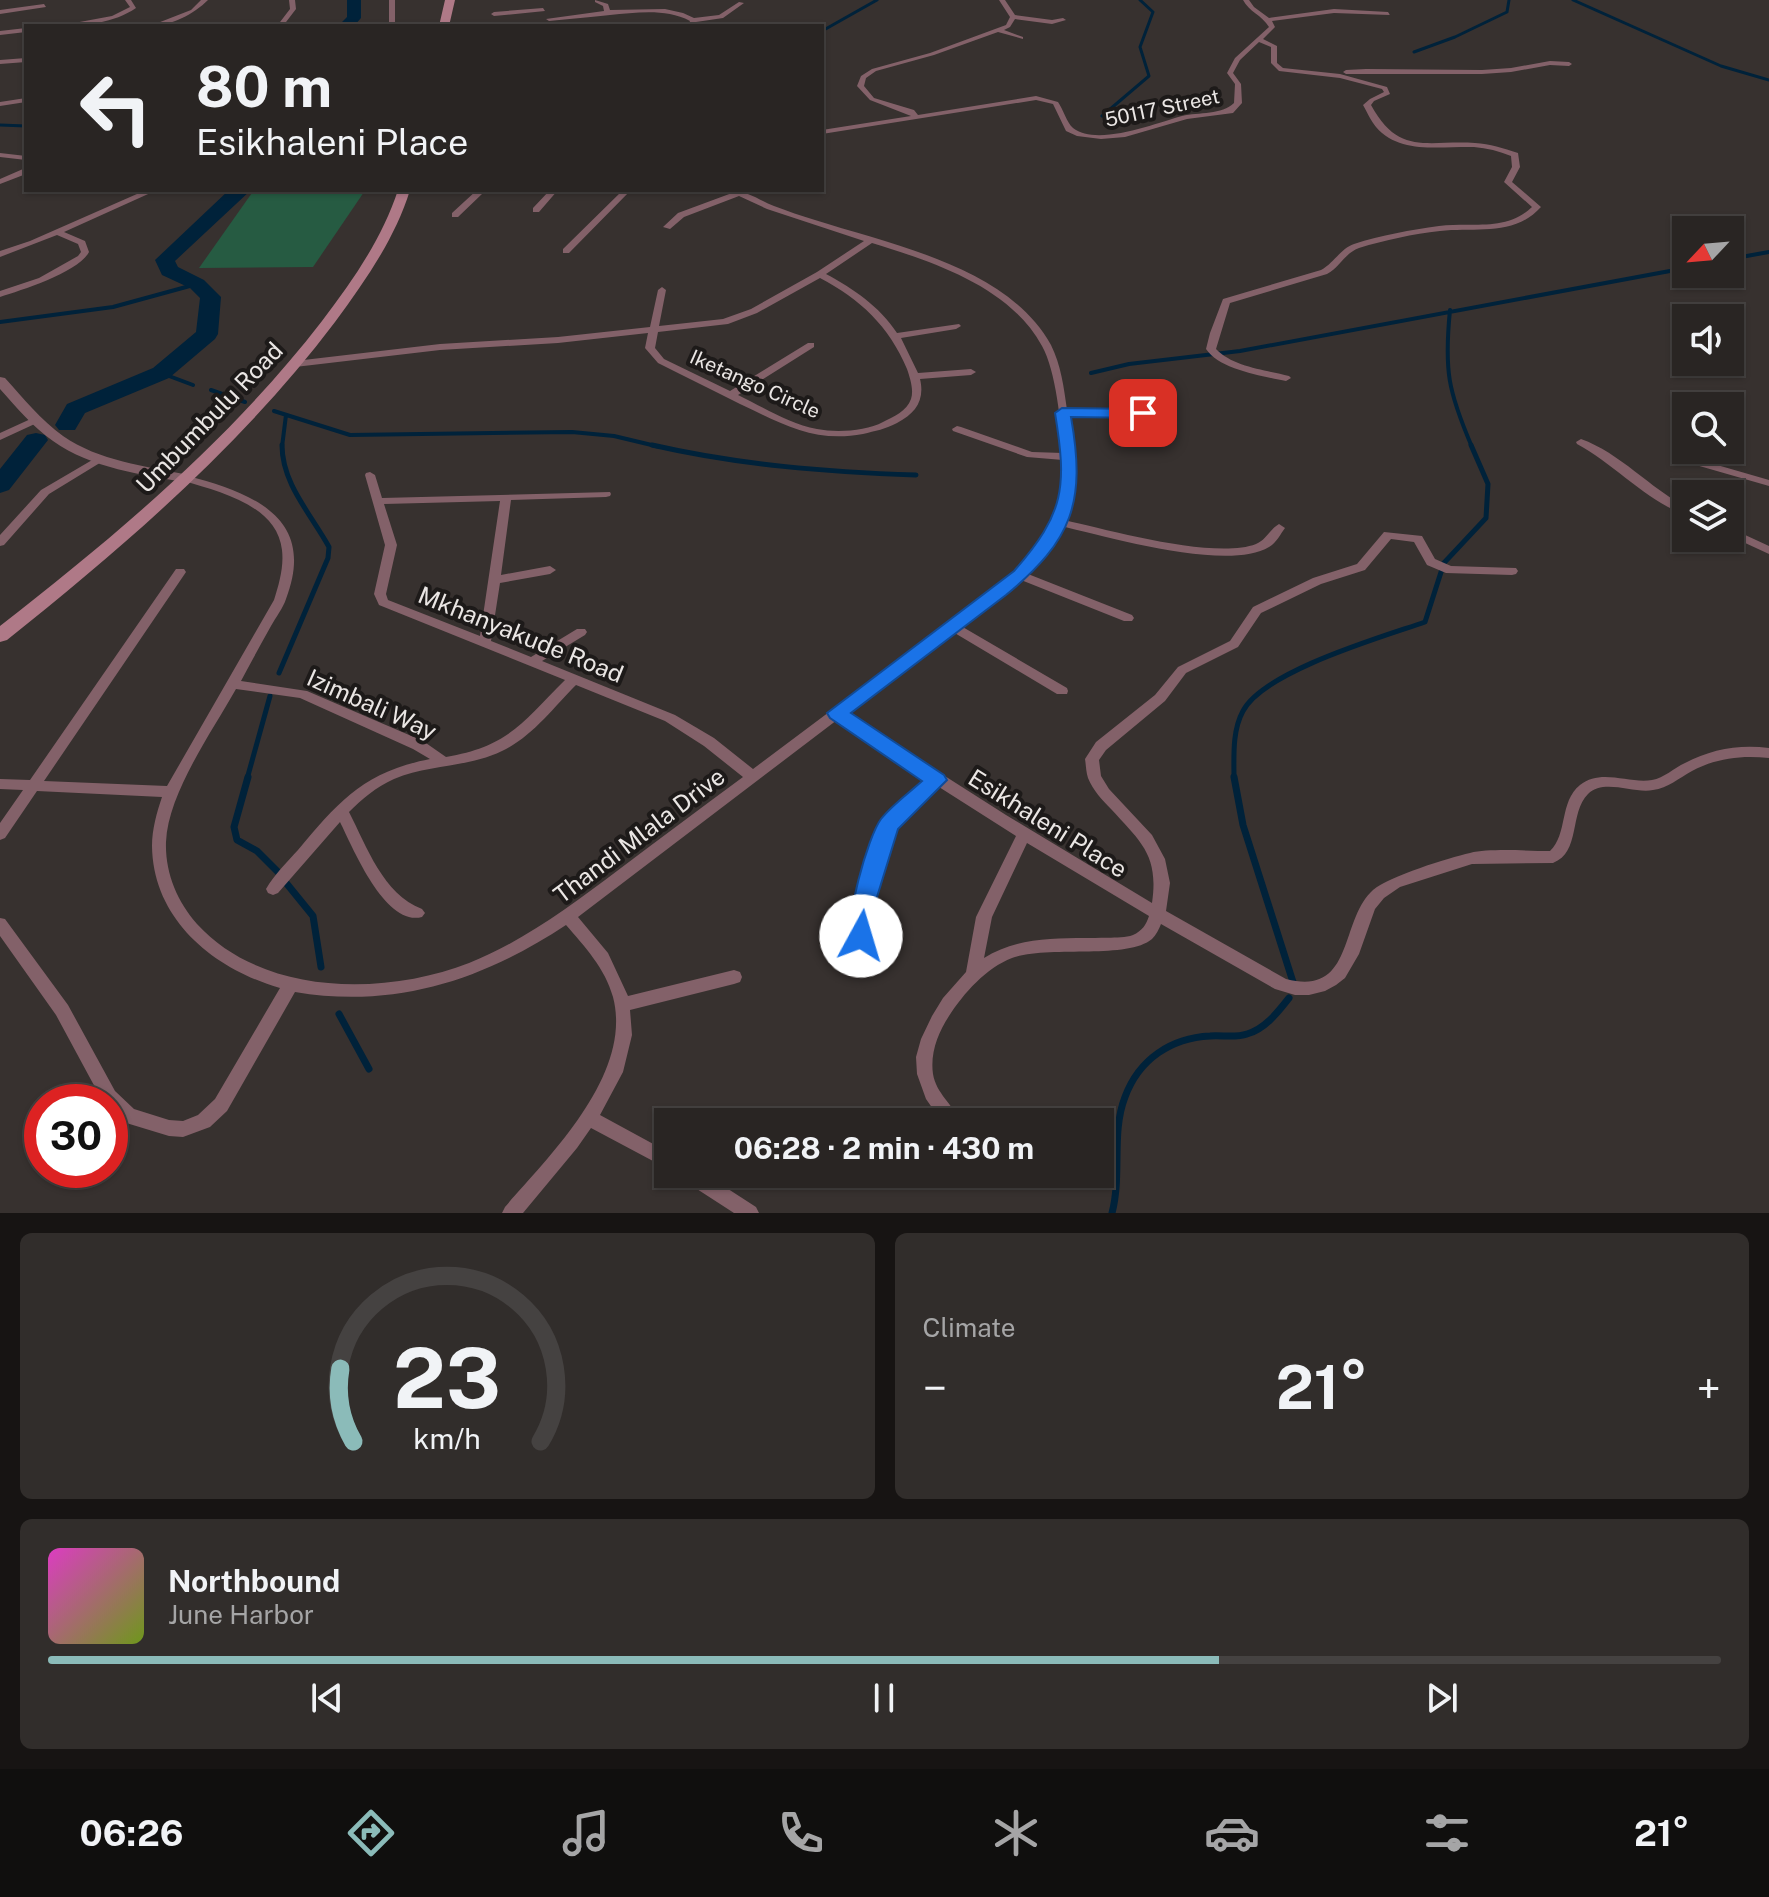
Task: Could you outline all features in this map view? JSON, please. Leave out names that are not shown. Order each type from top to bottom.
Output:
[{"type":"main road","points":[[444,24],[450,0]]},
{"type":"main road","name":"Umbumbulu Road","points":[[0,636],[133,530],[188,479],[295,364],[328,323],[378,248],[403,192]]},
{"type":"street","points":[[72,24],[122,15],[133,8],[128,0]]},
{"type":"street","points":[[158,24],[193,11],[205,0]]},
{"type":"street","points":[[282,24],[293,9],[292,0]]},
{"type":"street","points":[[392,0],[392,24]]},
{"type":"street","points":[[538,0],[550,23],[668,10],[684,14],[692,23],[721,17],[741,3]]},
{"type":"street","points":[[916,117],[911,112],[872,99],[860,86],[863,77],[874,70],[932,54],[1011,24],[1013,17],[1002,0]]},
{"type":"street","points":[[1246,0],[1248,7],[1269,20],[1272,27],[1260,40],[1274,46],[1277,68],[1371,83],[1388,90],[1388,93],[1367,105],[1378,127],[1395,140],[1414,145],[1494,147],[1515,155],[1516,167],[1508,182],[1537,207],[1525,217],[1507,225],[1438,229],[1357,245],[1343,251],[1333,266],[1324,272],[1226,301],[1211,347],[1214,355],[1224,361],[1286,378]]},
{"type":"street","points":[[597,1],[607,6],[613,16]]},
{"type":"street","points":[[0,12],[44,6]]},
{"type":"street","points":[[494,14],[543,10]]},
{"type":"street","points":[[1269,20],[1334,11],[1388,14]]},
{"type":"street","points":[[1013,17],[1052,22],[1063,20]]},
{"type":"street","points":[[0,33],[24,30]]},
{"type":"street","points":[[998,30],[1021,38]]},
{"type":"street","name":"50117 Street","points":[[916,117],[1042,99],[1056,103],[1065,126],[1074,132],[1101,137],[1125,135],[1173,120],[1234,109],[1238,103],[1238,84],[1230,73],[1237,59],[1260,40]]},
{"type":"street","points":[[0,62],[24,60]]},
{"type":"street","points":[[1323,74],[1447,74],[1513,70],[1544,61],[1569,64]]},
{"type":"street","points":[[0,104],[24,100]]},
{"type":"street","points":[[824,131],[916,117]]},
{"type":"street","points":[[0,155],[24,158]]},
{"type":"street","points":[[0,182],[24,172]]},
{"type":"street","points":[[0,254],[148,192]]},
{"type":"street","points":[[455,215],[479,192]]},
{"type":"street","points":[[536,210],[552,192]]},
{"type":"street","points":[[566,251],[625,192]]},
{"type":"street","points":[[667,227],[681,215],[736,192]]},
{"type":"street","name":"Thandi Mlala Drive","points":[[188,479],[225,489],[253,502],[273,516],[288,541],[287,580],[233,684],[171,792],[160,831],[160,863],[175,905],[191,931],[214,951],[248,969],[291,984],[346,990],[433,981],[512,951],[568,916],[1020,575],[1045,547],[1060,522],[1069,494],[1070,457],[1047,346],[1017,307],[962,273],[779,212],[736,192]]},
{"type":"street","points":[[0,294],[42,280],[82,258],[85,252],[82,243],[57,232]]},
{"type":"street","name":"Iketango Circle","points":[[295,364],[455,345],[615,336],[656,329],[703,327],[735,319],[820,274],[868,242]]},
{"type":"street","points":[[820,274],[866,301],[896,336],[914,376],[971,372]]},
{"type":"street","points":[[650,348],[662,290]]},
{"type":"street","points":[[896,336],[956,326]]},
{"type":"street","name":"Iketango Circle","points":[[615,336],[650,348],[661,361],[807,430],[832,434],[858,433],[882,427],[911,408],[918,393],[914,376]]},
{"type":"street","points":[[731,395],[811,345]]},
{"type":"street","points":[[0,381],[35,420],[69,446],[99,459],[188,479]]},
{"type":"street","points":[[1062,413],[1165,413]]},
{"type":"street","points":[[0,437],[35,420]]},
{"type":"street","points":[[957,429],[1031,455],[1070,457]]},
{"type":"street","points":[[1581,442],[1607,455],[1672,504]]},
{"type":"street","points":[[0,542],[45,492],[99,459]]},
{"type":"street","points":[[1703,464],[1769,483]]},
{"type":"street","name":"Mkhanyakude Road","points":[[370,475],[391,545],[380,594],[383,602],[670,718],[709,742],[753,777]]},
{"type":"street","points":[[380,501],[606,494]]},
{"type":"street","points":[[485,643],[506,497]]},
{"type":"street","points":[[1060,522],[1196,550],[1256,549],[1267,544],[1279,528]]},
{"type":"street","points":[[943,1108],[929,1086],[924,1071],[924,1051],[938,1020],[974,973],[1010,952],[1112,944],[1141,939],[1153,929],[1163,888],[1159,861],[1145,834],[1095,776],[1092,759],[1101,746],[1160,698],[1191,664],[1234,644],[1257,610],[1317,581],[1361,567],[1388,535],[1418,539],[1431,562],[1450,570],[1512,571]]},
{"type":"street","points":[[1744,538],[1769,550]]},
{"type":"street","points":[[495,580],[550,570]]},
{"type":"street","points":[[0,834],[180,572]]},
{"type":"street","points":[[1020,575],[1128,618]]},
{"type":"street","points":[[952,626],[1062,691]]},
{"type":"street","points":[[532,662],[581,632]]},
{"type":"street","points":[[273,889],[342,813],[372,785],[401,771],[477,755],[508,742],[574,679]]},
{"type":"street","name":"Izimbali Way","points":[[233,684],[278,688],[302,694],[409,741],[445,763]]},
{"type":"street","name":"Esikhaleni Place","points":[[837,713],[1024,835],[1157,915],[1281,984],[1300,989],[1312,988],[1338,977],[1368,907],[1376,896],[1395,883],[1472,858],[1553,857],[1562,847],[1579,795],[1590,785],[1659,784],[1710,757],[1746,751],[1769,753]]},
{"type":"street","points":[[855,947],[861,936],[861,910],[889,824],[937,780]]},
{"type":"street","points":[[0,784],[171,792]]},
{"type":"street","points":[[342,813],[389,898],[401,909],[417,913]]},
{"type":"street","points":[[974,973],[984,917],[1024,835]]},
{"type":"street","points":[[511,1213],[591,1119],[616,1068],[623,1037],[622,1005],[612,968],[603,953],[568,916]]},
{"type":"street","points":[[0,924],[62,1010],[109,1097],[129,1116],[169,1128],[183,1129],[204,1121],[221,1105],[291,984]]},
{"type":"street","points":[[622,1005],[734,977]]},
{"type":"street","points":[[591,1119],[654,1153]]},
{"type":"street","points":[[711,1188],[750,1213]]},
{"type":"green space","points":[[253,192],[364,192],[313,267],[199,268]]},
{"type":"waterway","points":[[347,24],[354,18],[354,0]]},
{"type":"waterway","points":[[824,30],[877,0]]},
{"type":"waterway","points":[[1102,116],[1149,76],[1140,47],[1153,12],[1140,0]]},
{"type":"waterway","points":[[1414,52],[1455,37],[1507,12],[1509,0]]},
{"type":"waterway","points":[[1573,0],[1721,66],[1769,80]]},
{"type":"waterway","points":[[0,125],[24,126]]},
{"type":"waterway","points":[[67,425],[75,409],[161,373],[207,334],[211,297],[197,284],[169,271],[165,260],[239,192]]},
{"type":"waterway","points":[[1744,256],[1769,252]]},
{"type":"waterway","points":[[1450,312],[1672,271]]},
{"type":"waterway","points":[[0,322],[113,307],[197,284]]},
{"type":"waterway","points":[[1091,373],[1129,364],[1240,351],[1450,312]]},
{"type":"waterway","points":[[1450,312],[1450,380],[1472,447]]},
{"type":"waterway","points":[[161,373],[193,385]]},
{"type":"waterway","points":[[211,390],[245,402]]},
{"type":"waterway","points":[[274,411],[350,435],[572,432],[614,436],[660,447]]},
{"type":"waterway","points":[[282,446],[286,415]]},
{"type":"waterway","points":[[0,485],[36,440]]},
{"type":"waterway","points":[[652,445],[717,458],[783,466],[916,475]]},
{"type":"waterway","points":[[1442,565],[1486,518],[1488,484],[1471,445]]},
{"type":"waterway","points":[[279,673],[328,558],[329,547],[292,486],[282,446]]},
{"type":"waterway","points":[[1234,777],[1237,727],[1243,711],[1255,696],[1298,669],[1425,622],[1442,569]]},
{"type":"waterway","points":[[247,779],[270,696]]},
{"type":"waterway","points":[[248,777],[234,827],[237,840],[257,851],[280,874]]},
{"type":"waterway","points":[[1234,777],[1243,825],[1293,982]]},
{"type":"waterway","points":[[287,884],[313,916],[321,967]]},
{"type":"waterway","points":[[1112,1213],[1118,1125],[1125,1097],[1139,1072],[1158,1053],[1182,1041],[1254,1032],[1271,1019],[1289,998]]},
{"type":"waterway","points":[[339,1014],[369,1069]]},
{"type":"route","points":[[861,936],[861,910],[889,824],[937,780],[837,713],[1020,575],[1045,547],[1060,522],[1071,482],[1062,413],[1143,413]]}]
